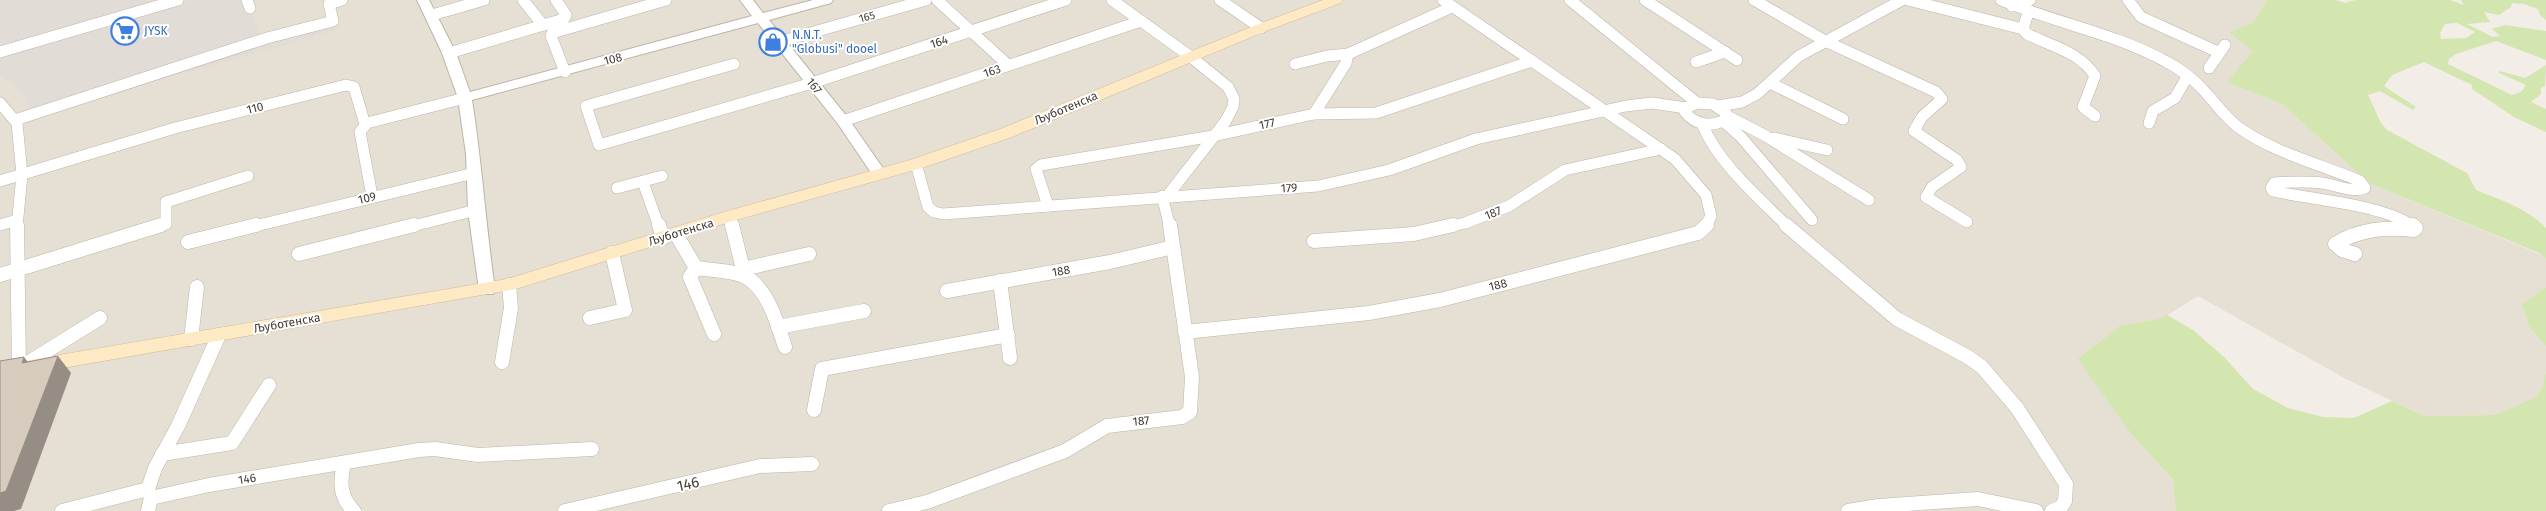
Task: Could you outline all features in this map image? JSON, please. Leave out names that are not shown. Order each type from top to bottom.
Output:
[{"type":"main road","name":"Љуботенска","points":[[0,372],[509,285],[730,216],[916,164],[1006,133],[1191,56],[1336,0]]},
{"type":"street","points":[[0,52],[178,0]]},
{"type":"street","points":[[14,120],[108,88],[253,43],[333,21],[329,4],[342,0]]},
{"type":"street","points":[[423,0],[449,53],[465,98],[474,173],[476,210],[487,290]]},
{"type":"street","points":[[432,15],[471,2],[484,0]]},
{"type":"street","points":[[523,0],[543,25]]},
{"type":"street","points":[[449,53],[564,19],[566,15],[556,0]]},
{"type":"street","points":[[565,72],[551,36],[552,33],[666,0]]},
{"type":"street","name":"167","points":[[746,0],[842,122],[879,174]]},
{"type":"street","name":"108","points":[[465,98],[827,0]]},
{"type":"street","name":"165","points":[[779,42],[926,0]]},
{"type":"street","points":[[937,0],[1008,66]]},
{"type":"street","name":"164","points":[[734,64],[586,106],[599,145],[812,83],[1066,0]]},
{"type":"street","points":[[1112,0],[1191,56],[1228,87],[1234,99],[1234,107],[1165,196]]},
{"type":"street","points":[[1220,0],[1261,28]]},
{"type":"street","points":[[1443,0],[1661,149]]},
{"type":"street","points":[[1570,0],[1697,103],[1718,106],[1742,102],[1757,94],[1799,56],[1902,0]]},
{"type":"street","points":[[1644,0],[1737,60]]},
{"type":"street","points":[[1754,0],[1825,42],[1936,92],[1942,99],[1922,116],[1914,131],[1957,160],[1961,167],[1958,172],[1935,183],[1927,190],[1926,197],[1967,222]]},
{"type":"street","points":[[1908,0],[2023,29],[2042,42],[2079,58],[2091,68],[2095,76],[2083,107],[2096,116]]},
{"type":"street","points":[[2001,0],[2028,13],[2104,34],[2136,47],[2176,67],[2204,90],[2224,116],[2240,128],[2265,143],[2293,156],[2360,181],[2365,188],[2359,190],[2329,184],[2290,182],[2274,183],[2271,188],[2273,191],[2322,198],[2413,224],[2416,228],[2414,230],[2368,229],[2335,244],[2342,250],[2355,254]]},
{"type":"street","points":[[2012,6],[2030,0]]},
{"type":"street","points":[[2128,0],[2141,17],[2222,48],[2209,68]]},
{"type":"street","points":[[1295,64],[1327,56],[1348,54],[1452,7]]},
{"type":"street","points":[[2023,29],[2028,13]]},
{"type":"street","name":"163","points":[[842,122],[1141,21]]},
{"type":"street","points":[[1696,62],[1725,52]]},
{"type":"street","points":[[1314,114],[1346,62],[1348,54]]},
{"type":"street","name":"177","points":[[1048,206],[1036,169],[1041,165],[1213,136],[1314,114],[1376,113],[1391,110],[1532,61]]},
{"type":"street","points":[[2149,123],[2153,111],[2175,98],[2187,76]]},
{"type":"street","points":[[1770,83],[1843,118]]},
{"type":"street","name":"110","points":[[22,175],[175,128],[346,85],[354,87],[364,121],[367,123]]},
{"type":"street","points":[[372,196],[360,132],[367,123],[465,98]]},
{"type":"street","points":[[0,103],[17,123],[22,175],[17,220],[19,369]]},
{"type":"street","name":"179","points":[[916,164],[928,207],[934,212],[943,214],[1165,196],[1287,189],[1342,181],[1389,170],[1476,139],[1626,106],[1652,103],[1686,108]]},
{"type":"street","points":[[1697,103],[1686,108],[1688,117],[1702,124],[1714,125],[1726,119],[1764,135],[1869,200]]},
{"type":"street","points":[[1718,106],[1726,119],[1773,177],[1812,220]]},
{"type":"street","points":[[1702,124],[1707,136],[1742,181],[1793,232],[1897,320],[1968,357],[1982,367],[2017,408],[2066,484],[2068,496],[2066,501],[2058,510],[2052,511]]},
{"type":"street","points":[[1764,135],[1828,150]]},
{"type":"street","name":"187","points":[[1314,241],[1414,234],[1465,224],[1509,206],[1565,170],[1661,149]]},
{"type":"street","name":"188","points":[[1186,332],[1369,313],[1440,300],[1698,233],[1710,224],[1708,196],[1693,176],[1661,149]]},
{"type":"street","name":"109","points":[[188,242],[237,229],[261,226],[372,196],[474,173]]},
{"type":"street","points":[[0,182],[22,175]]},
{"type":"street","points":[[0,274],[166,224],[166,202],[248,176]]},
{"type":"street","points":[[617,188],[662,176]]},
{"type":"street","points":[[643,182],[669,236],[696,268],[745,276],[761,292],[778,327],[785,348]]},
{"type":"street","name":"187","points":[[889,511],[928,502],[1065,451],[1107,426],[1187,415],[1191,408],[1192,377],[1165,196]]},
{"type":"street","points":[[298,254],[476,210]]},
{"type":"street","points":[[730,216],[743,269],[809,254]]},
{"type":"street","points":[[0,225],[17,220]]},
{"type":"street","name":"188","points":[[948,291],[1110,262],[1173,247]]},
{"type":"street","points":[[590,318],[625,310],[612,253]]},
{"type":"street","points":[[696,268],[690,277],[714,334]]},
{"type":"street","points":[[1000,281],[1010,358]]},
{"type":"street","points":[[502,362],[511,308],[509,285]]},
{"type":"street","points":[[191,340],[197,286]]},
{"type":"street","points":[[778,327],[864,311]]},
{"type":"street","points":[[19,369],[100,318]]},
{"type":"street","points":[[814,410],[822,369],[1008,335]]},
{"type":"street","points":[[149,499],[162,454],[181,419],[219,336]]},
{"type":"street","points":[[162,454],[232,443],[269,385]]},
{"type":"street","name":"146","points":[[62,511],[149,499],[200,487],[435,448],[478,455],[592,449]]},
{"type":"street","points":[[344,463],[341,493],[346,505],[354,511]]},
{"type":"street","name":"146","points":[[565,511],[760,466],[812,464]]},
{"type":"street","points":[[1848,511],[1878,506],[1978,499],[2036,511]]},
{"type":"shaded area","points":[[0,0],[2267,0],[2253,23],[2230,32],[2254,51],[2228,82],[2282,104],[2369,183],[2539,254],[2546,259],[2546,287],[2522,304],[2529,327],[2546,346],[2546,371],[2542,388],[2534,398],[2494,415],[2424,416],[2346,379],[2198,296],[2163,318],[2120,326],[2128,430],[2173,480],[2176,511],[0,511]]},
{"type":"shaded area","points":[[0,0],[173,0],[6,47],[0,42]]},
{"type":"shaded area","points":[[194,0],[248,0],[262,41],[331,23],[336,30],[34,116],[22,92],[0,75],[0,57]]},
{"type":"green space","points":[[2267,0],[2336,0],[2345,3],[2356,0],[2450,0],[2464,5],[2461,0],[2546,0],[2546,20],[2540,15],[2538,9],[2524,4],[2512,3],[2511,7],[2499,15],[2484,12],[2490,22],[2467,24],[2493,37],[2500,36],[2492,29],[2505,25],[2546,31],[2546,60],[2496,41],[2456,54],[2449,59],[2448,64],[2512,95],[2521,92],[2526,85],[2499,73],[2500,71],[2525,78],[2546,65],[2545,86],[2541,88],[2541,94],[2531,102],[2546,109],[2546,132],[2514,117],[2472,89],[2472,85],[2424,62],[2392,75],[2384,86],[2416,107],[2413,110],[2380,91],[2368,95],[2381,123],[2387,130],[2467,173],[2476,190],[2513,205],[2539,221],[2546,228],[2546,259],[2539,253],[2369,183],[2282,104],[2227,82],[2253,51],[2229,32],[2253,23]],"holes":[[[2457,23],[2475,32],[2466,38],[2441,39],[2440,33],[2445,24]]]},
{"type":"green space","points":[[2546,287],[2546,346],[2529,327],[2522,304]]},
{"type":"green space","points":[[2167,315],[2193,330],[2224,357],[2253,389],[2288,408],[2323,417],[2354,418],[2392,401],[2424,416],[2494,415],[2534,398],[2542,388],[2546,371],[2546,511],[2176,511],[2173,480],[2128,430],[2078,359],[2120,326],[2162,318]]},
{"type":"building","points":[[58,356],[6,491],[0,493],[0,361],[24,357],[22,363]]},
{"type":"place","name":"JYSK","points":[[125,31]]},
{"type":"place","name":"N.N.T. \"Globusi\" dooel","points":[[773,42]]}]
